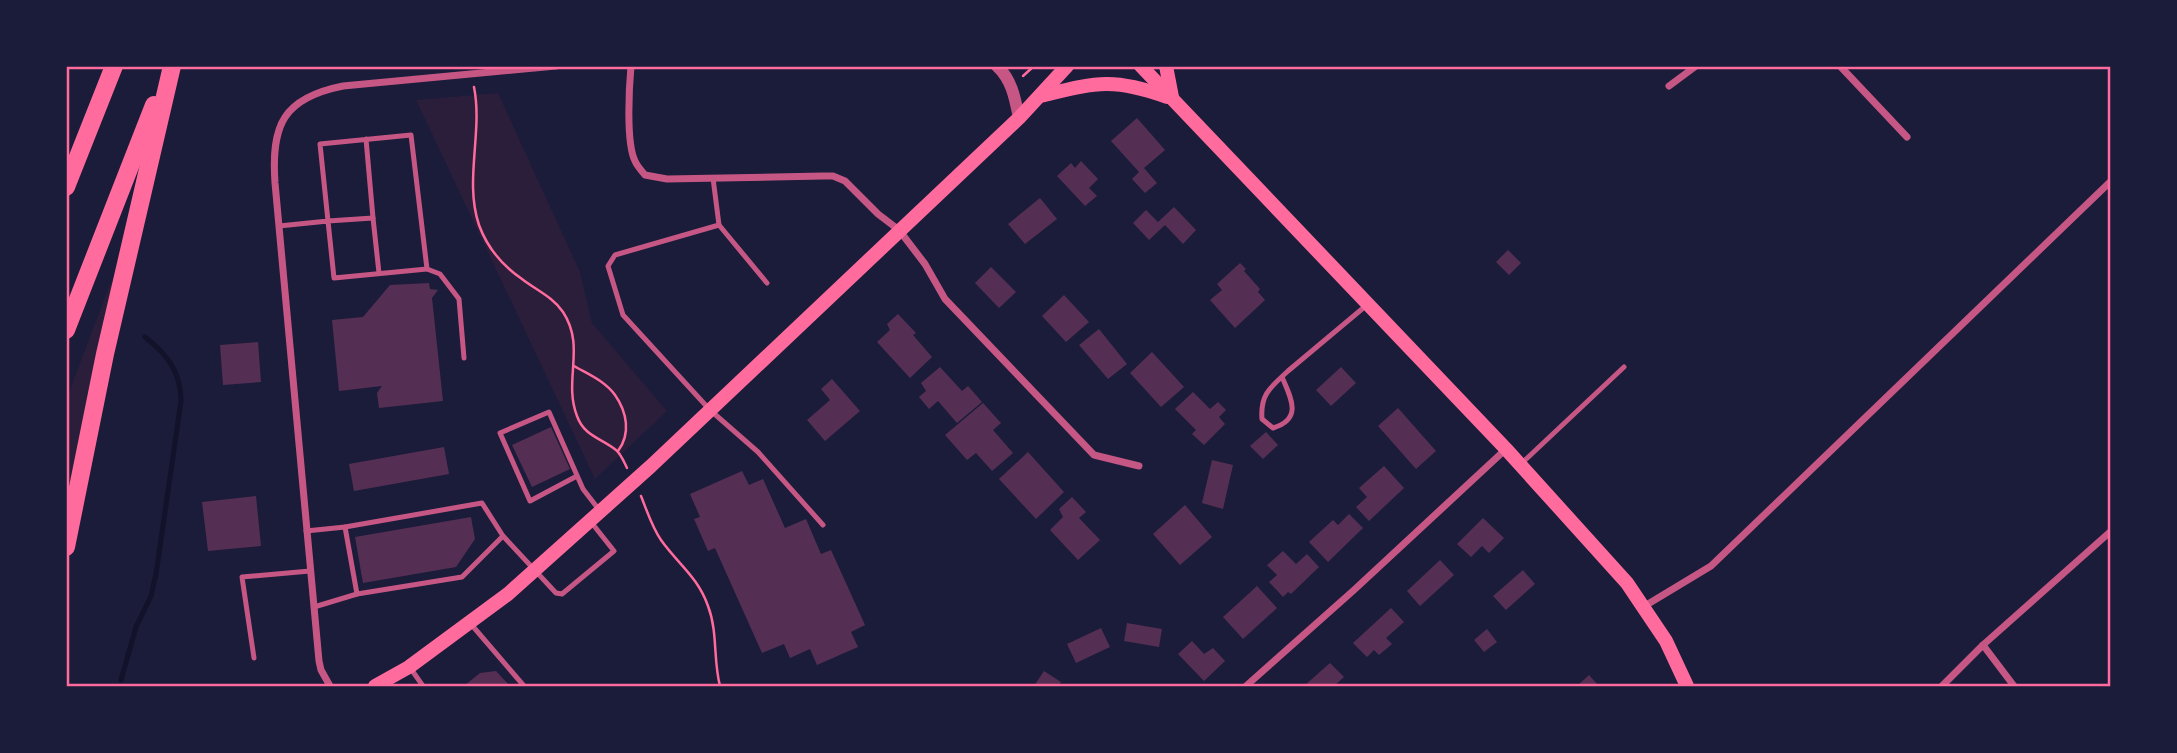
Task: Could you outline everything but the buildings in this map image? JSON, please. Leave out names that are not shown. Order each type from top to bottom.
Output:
[{"type":"highway","points":[[66,187],[114,66]]},
{"type":"highway","points":[[66,330],[171,66]]},
{"type":"highway","points":[[66,547],[105,354],[135,233],[171,66]]},
{"type":"main road","points":[[375,687],[409,667],[470,623],[534,571],[634,481],[1019,118],[1067,66]]},
{"type":"main road","points":[[1142,66],[1506,449],[1627,583],[1666,641],[1687,687]]},
{"type":"main road","points":[[1166,66],[1172,99]]},
{"type":"main road","points":[[1039,97],[1083,86],[1111,83],[1139,87],[1172,99]]},
{"type":"street","points":[[330,687],[319,661],[306,531],[273,154],[276,138],[287,113],[298,103],[323,90],[471,74],[492,69],[556,66]]},
{"type":"street","points":[[631,66],[631,150],[639,168],[645,174],[654,178],[834,176],[845,181],[878,214],[899,230],[925,264],[945,299],[1094,455],[1139,466]]},
{"type":"street","points":[[997,66],[1012,86],[1019,118]]},
{"type":"street","points":[[1669,86],[1696,66]]},
{"type":"street","points":[[1840,66],[1907,137]]},
{"type":"street","points":[[1643,607],[1712,566],[2110,182]]},
{"type":"street","points":[[1245,687],[1506,449]]},
{"type":"street","points":[[1942,687],[1983,645],[2110,532]]},
{"type":"street","points":[[1983,645],[2014,687]]},
{"type":"lane","points":[[427,269],[411,135],[320,144],[334,278],[427,269],[440,274],[459,299],[464,358]]},
{"type":"lane","points":[[366,139],[379,273]]},
{"type":"lane","points":[[713,178],[719,225],[767,284]]},
{"type":"lane","points":[[279,226],[373,218]]},
{"type":"lane","points":[[719,225],[615,255],[608,266],[623,315],[710,410],[758,452],[823,524]]},
{"type":"lane","points":[[1282,377],[1292,401],[1292,416],[1285,424],[1273,428],[1262,419],[1261,405],[1268,391],[1282,377],[1368,304]]},
{"type":"lane","points":[[1520,465],[1624,367]]},
{"type":"lane","points":[[306,531],[345,527],[482,503],[503,536],[556,593],[562,594],[612,554],[613,548],[595,516],[549,412],[500,433],[530,501],[577,476]]},
{"type":"lane","points":[[345,527],[357,594]]},
{"type":"lane","points":[[314,607],[357,594],[462,578],[503,536]]},
{"type":"lane","points":[[254,658],[242,577],[310,570]]},
{"type":"lane","points":[[470,623],[524,687]]},
{"type":"lane","points":[[409,667],[423,687]]},
{"type":"path","points":[[1018,80],[1034,66]]},
{"type":"path","points":[[471,74],[477,114],[473,193],[479,225],[490,248],[504,264],[561,308],[568,320],[576,352],[572,404],[578,420],[589,435],[618,451],[655,530],[690,572],[709,607],[714,627],[720,687]]},
{"type":"path","points":[[574,366],[598,380],[614,394],[624,414],[626,431],[625,442],[618,451]]},
{"type":"shaded area","points":[[498,93],[580,272],[592,323],[667,411],[595,479],[416,100]]},
{"type":"shaded area","points":[[111,282],[117,283],[67,508],[67,397]]},
{"type":"waterway","points":[[121,680],[136,627],[151,596],[156,574],[181,401],[175,372],[160,350],[145,337]]}]
